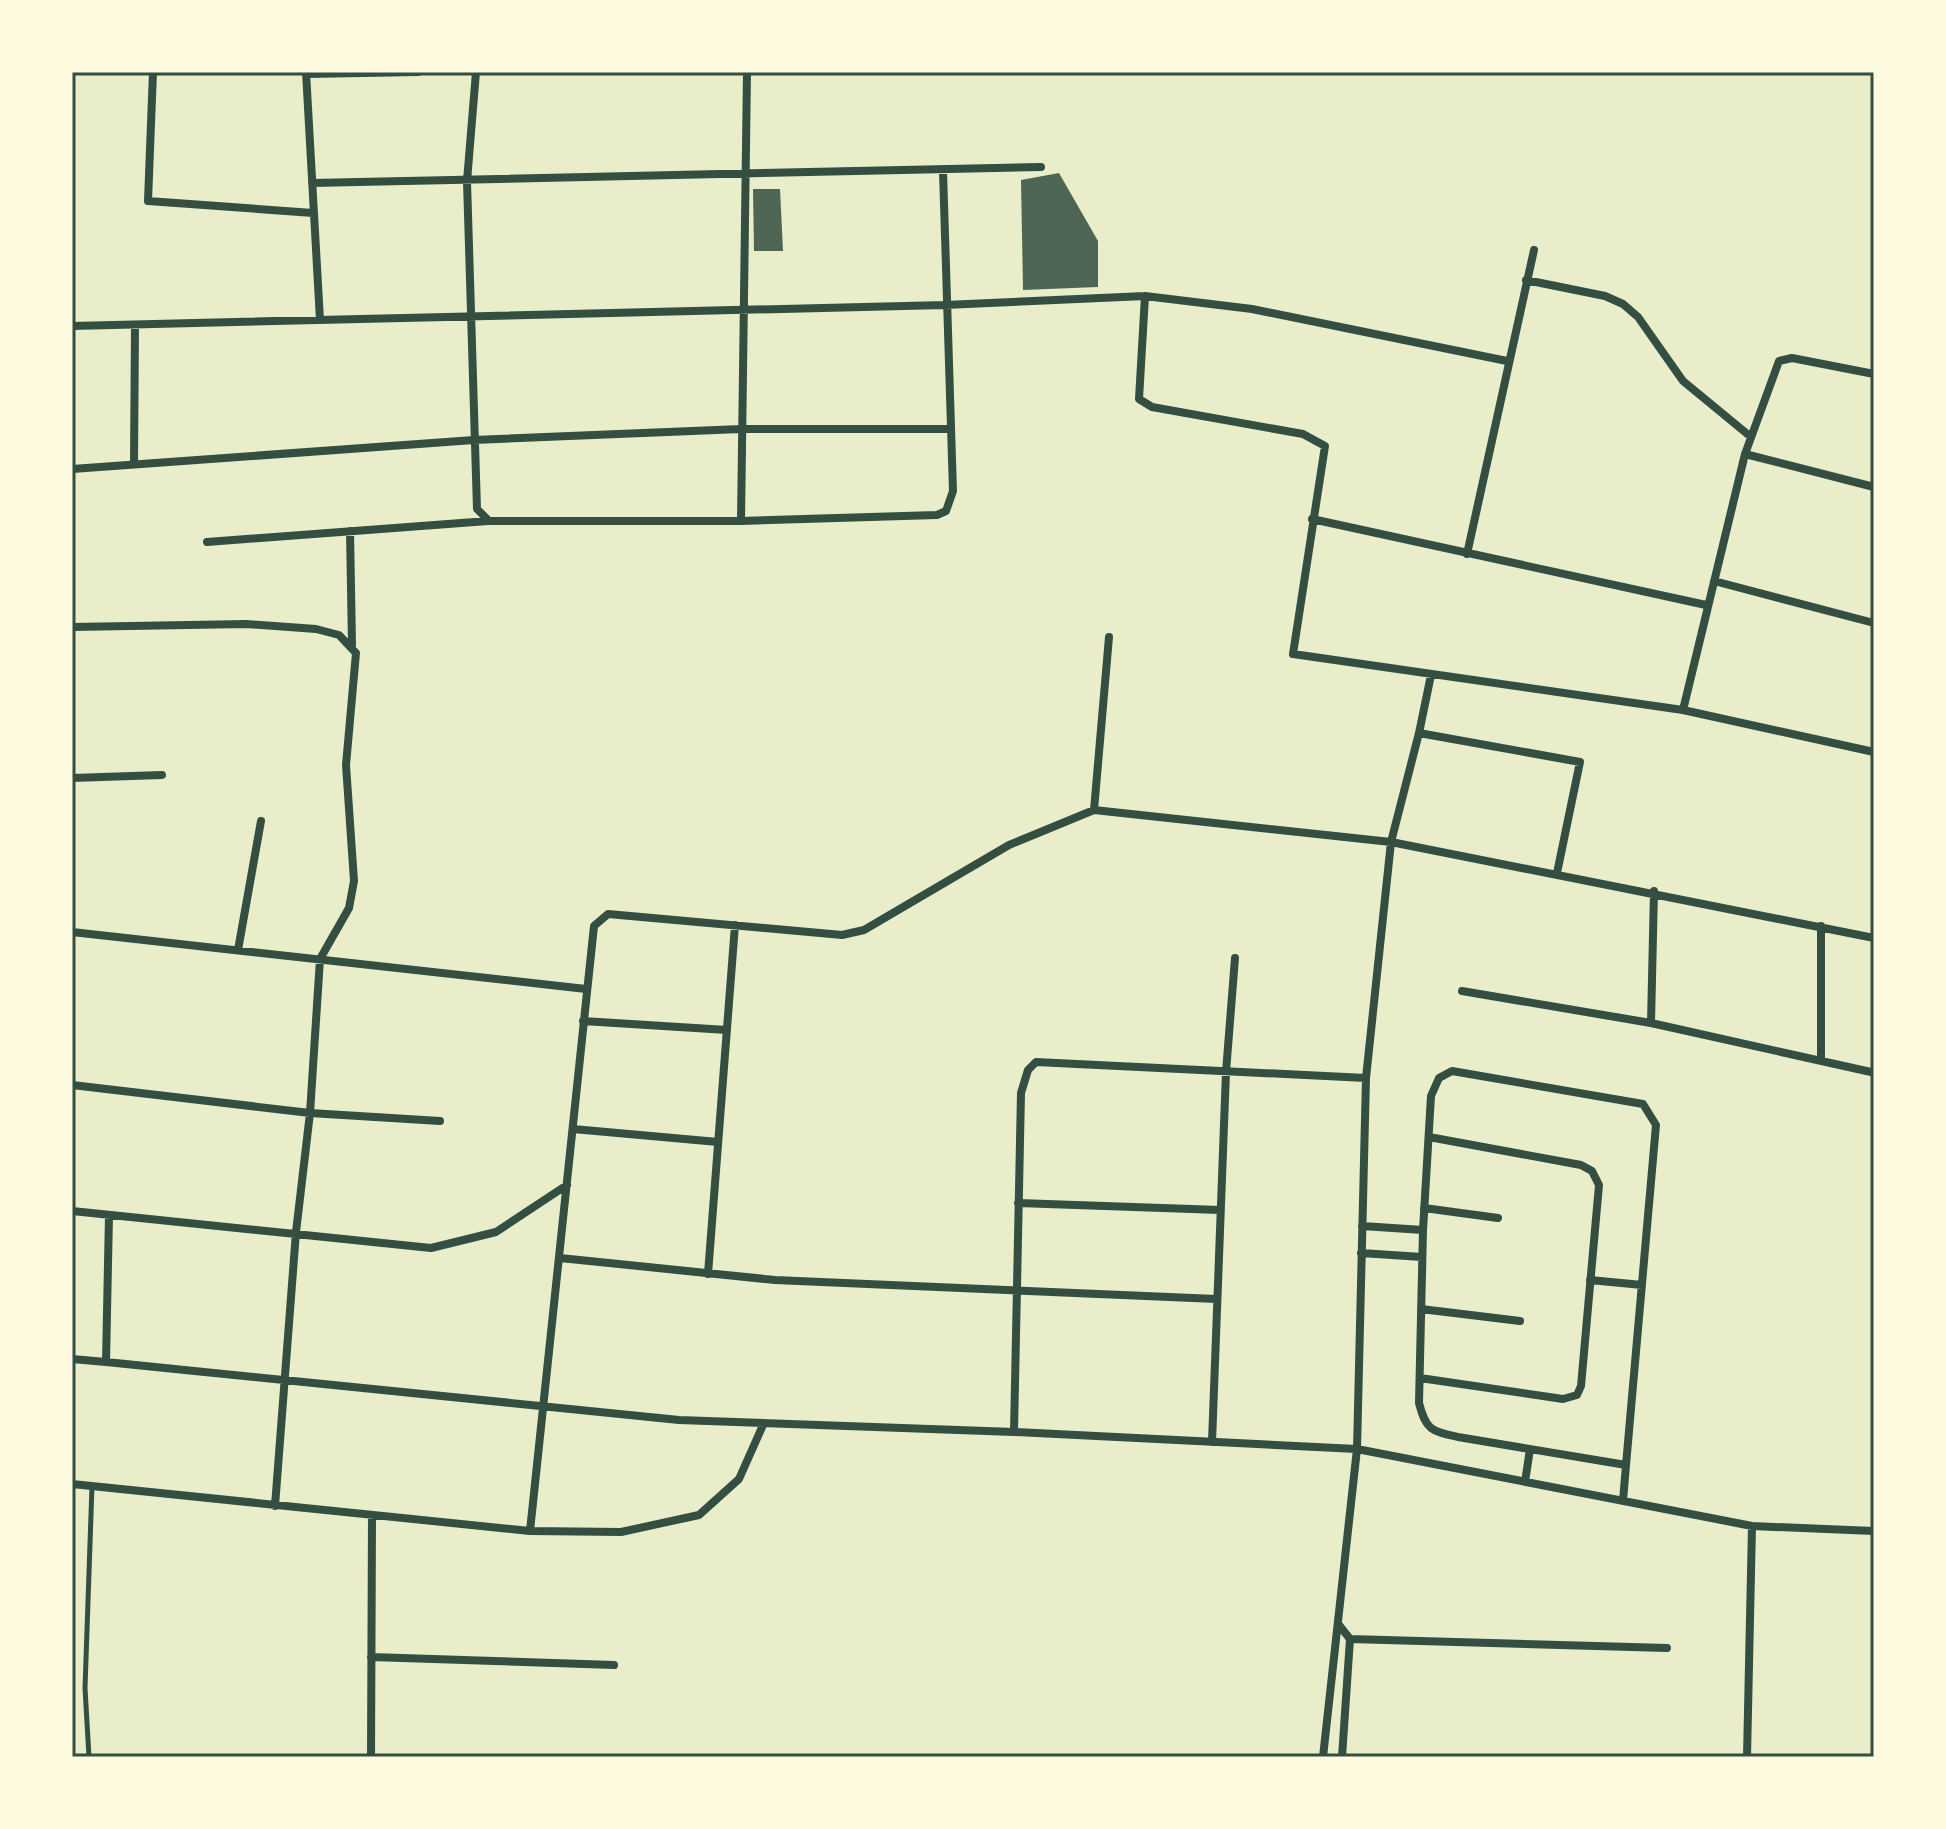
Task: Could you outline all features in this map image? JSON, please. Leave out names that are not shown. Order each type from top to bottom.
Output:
[{"type":"street","points":[[153,72],[148,201],[313,213]]},
{"type":"street","points":[[320,320],[306,73],[418,72]]},
{"type":"street","points":[[476,72],[467,181],[473,314],[474,440],[477,509],[489,521]]},
{"type":"street","points":[[741,521],[747,72]]},
{"type":"street","points":[[312,183],[1041,167]]},
{"type":"street","points":[[207,542],[489,521],[741,521],[937,515],[946,511],[953,491],[943,171]]},
{"type":"street","points":[[1467,554],[1507,361],[1534,250]]},
{"type":"street","points":[[1526,280],[1605,296],[1623,304],[1638,317],[1683,381],[1751,437]]},
{"type":"street","points":[[1145,296],[1139,399],[1152,407],[1317,439],[1325,446],[1293,654],[1683,710],[1874,752]]},
{"type":"street","points":[[72,326],[945,305],[1145,296],[1252,309],[1507,361]]},
{"type":"street","points":[[134,464],[135,325]]},
{"type":"street","points":[[1683,710],[1745,454],[1779,361],[1792,358],[1874,374]]},
{"type":"street","points":[[72,469],[474,440],[741,429],[950,429]]},
{"type":"street","points":[[1745,454],[1874,487]]},
{"type":"street","points":[[1312,519],[1706,605]]},
{"type":"street","points":[[275,1506],[296,1232],[310,1113],[320,959],[349,908],[354,881],[346,765],[357,672],[356,653],[352,645],[350,531]]},
{"type":"street","points":[[1714,581],[1874,623]]},
{"type":"street","points":[[72,627],[246,624],[302,628],[339,635],[352,645]]},
{"type":"street","points":[[1094,810],[1109,637]]},
{"type":"street","points":[[1323,1757],[1357,1449],[1366,1078],[1391,842],[1431,675]]},
{"type":"street","points":[[1419,733],[1580,762],[1557,873]]},
{"type":"street","points":[[72,778],[162,775]]},
{"type":"street","points":[[530,1531],[573,1129],[590,935],[608,914],[842,935],[864,930],[1009,845],[1094,810],[1391,842],[1654,891],[1874,938]]},
{"type":"street","points":[[238,950],[261,821]]},
{"type":"street","points":[[1651,1023],[1654,891]]},
{"type":"street","points":[[708,1274],[735,925]]},
{"type":"street","points":[[1821,926],[1821,1060]]},
{"type":"street","points":[[72,932],[586,989]]},
{"type":"street","points":[[1212,1442],[1226,1072],[1235,958]]},
{"type":"street","points":[[1462,991],[1651,1023],[1871,1072]]},
{"type":"street","points":[[583,1021],[727,1030]]},
{"type":"street","points":[[1014,1432],[1021,1093],[1028,1070],[1036,1062],[1366,1078]]},
{"type":"street","points":[[1623,1501],[1656,1125],[1643,1104],[1452,1071],[1439,1078],[1431,1096],[1423,1230],[1419,1403],[1425,1423],[1437,1432],[1626,1465]]},
{"type":"street","points":[[72,1085],[310,1113],[440,1121]]},
{"type":"street","points":[[573,1129],[718,1142]]},
{"type":"street","points":[[1420,1378],[1563,1399],[1577,1395],[1581,1386],[1599,1185],[1592,1171],[1581,1165],[1429,1137]]},
{"type":"street","points":[[72,1211],[431,1248],[471,1241],[496,1232],[567,1185]]},
{"type":"street","points":[[1018,1203],[1220,1210]]},
{"type":"street","points":[[1424,1208],[1498,1218]]},
{"type":"street","points":[[106,1362],[109,1215]]},
{"type":"street","points":[[1362,1226],[1423,1230]]},
{"type":"street","points":[[1361,1253],[1422,1257]]},
{"type":"street","points":[[560,1258],[775,1280],[1216,1299]]},
{"type":"street","points":[[1590,1280],[1642,1285]]},
{"type":"street","points":[[1421,1309],[1520,1321]]},
{"type":"street","points":[[72,1359],[545,1407],[763,1425],[1014,1432],[1357,1449],[1752,1526],[1874,1531]]},
{"type":"street","points":[[72,1484],[530,1531],[621,1532],[699,1515],[739,1479],[763,1425]]},
{"type":"street","points":[[1525,1482],[1530,1449]]},
{"type":"street","points":[[371,1757],[372,1516]]},
{"type":"street","points":[[1747,1757],[1752,1526]]},
{"type":"street","points":[[1339,1625],[1350,1639],[1342,1757]]},
{"type":"street","points":[[1350,1639],[1667,1648]]},
{"type":"street","points":[[371,1657],[614,1665]]},
{"type":"lane","points":[[89,1757],[85,1688],[92,1485]]},
{"type":"building","points":[[1059,173],[1098,241],[1098,287],[1023,290],[1021,180]]},
{"type":"building","points":[[753,189],[780,189],[783,251],[754,251]]}]
